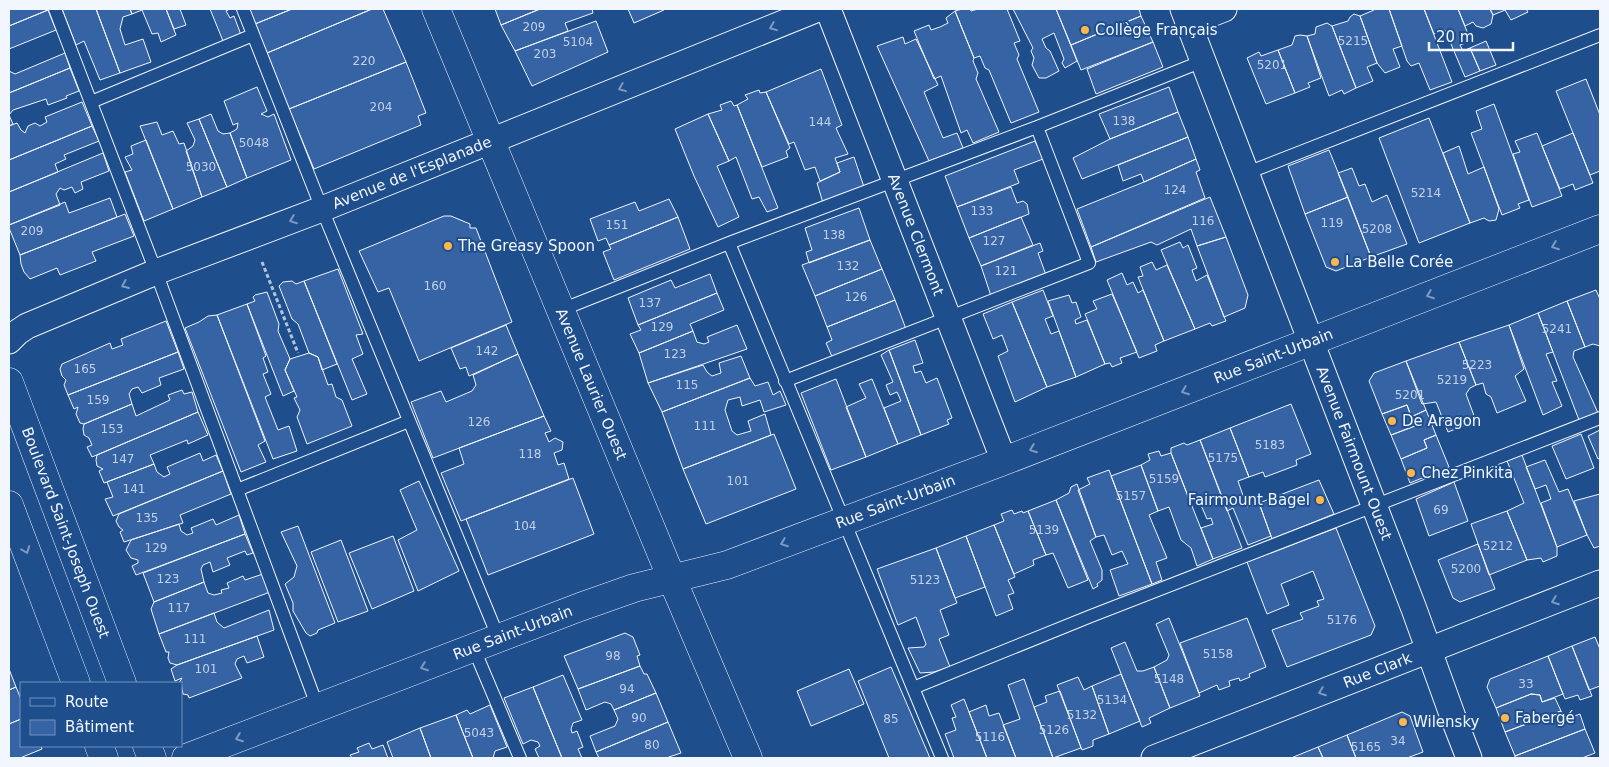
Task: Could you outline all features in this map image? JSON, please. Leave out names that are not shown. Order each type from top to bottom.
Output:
[{"type":"main road","name":"Avenue Laurier Ouest","points":[[436,9],[748,758]]},
{"type":"main road","name":"Rue Saint-Urbain","points":[[186,758],[634,588],[727,565],[1004,461],[1600,229]]},
{"type":"main road","name":"Boulevard Saint-Joseph Ouest","points":[[9,382],[122,682]]},
{"type":"main road","points":[[9,505],[76,682]]},
{"type":"street","name":"Avenue de l'Esplanade","points":[[9,342],[27,326],[156,272],[322,209],[818,9]]},
{"type":"street","name":"Avenue Clermont","points":[[828,9],[1004,461]]},
{"type":"street","points":[[1186,16],[1224,9]]},
{"type":"street","name":"Avenue Fairmount Ouest","points":[[1186,16],[1312,341],[1469,758]]},
{"type":"street","name":"Rue Clark","points":[[1154,758],[1600,583]]},
{"type":"lane","points":[[55,9],[156,272],[318,708]]},
{"type":"lane","points":[[243,9],[409,421],[487,644],[520,758]]},
{"type":"lane","points":[[91,102],[253,35]]},
{"type":"lane","points":[[1247,173],[1600,35]]},
{"type":"lane","points":[[561,310],[729,243],[1037,127],[1204,60]]},
{"type":"lane","points":[[785,380],[1089,263],[1037,127]]},
{"type":"lane","points":[[729,243],[942,758]]},
{"type":"lane","points":[[912,688],[1100,612],[1600,418]]},
{"type":"lane","points":[[237,490],[409,421]]},
{"type":"path","points":[[262,262],[298,353]]},
{"type":"building","points":[[9,9],[48,9],[48,10],[9,26]]},
{"type":"building","points":[[62,9],[96,9],[120,73],[100,80],[84,41],[76,45]]},
{"type":"building","points":[[96,9],[130,9],[132,14],[123,17],[120,29],[125,45],[143,39],[151,62],[120,73]]},
{"type":"building","points":[[130,9],[166,9],[176,35],[161,42],[158,33],[152,34],[142,10],[132,14]]},
{"type":"building","points":[[166,9],[180,9],[186,25],[174,29]]},
{"type":"building","points":[[210,9],[230,9],[226,11],[230,18],[234,16],[241,35],[223,41]]},
{"type":"building","points":[[249,9],[292,9],[255,24]]},
{"type":"building","points":[[292,9],[372,9],[267,53],[255,24]]},
{"type":"building","points":[[372,9],[383,9],[406,62],[289,109],[267,53]]},
{"type":"building","points":[[495,9],[540,9],[501,25]]},
{"type":"building","points":[[540,9],[592,9],[593,13],[565,23],[568,31],[515,51],[501,25]]},
{"type":"building","points":[[628,9],[663,9],[664,10],[634,23]]},
{"type":"building","points":[[970,9],[971,11],[978,9],[1007,9],[1020,41],[1014,43],[1019,55],[1017,59],[1039,112],[1011,123],[989,70],[985,68],[980,56],[974,58],[955,11]]},
{"type":"building","points":[[1013,9],[1056,9],[1077,61],[1065,68],[1062,63],[1064,59],[1054,33],[1042,39],[1059,71],[1046,78],[1039,78],[1032,65],[1034,58],[1031,51],[1033,48]]},
{"type":"building","name":"Collège Français","points":[[1056,9],[1139,9],[1141,16],[1071,45]]},
{"type":"building","points":[[1374,9],[1389,9],[1402,46],[1393,49],[1400,67],[1385,73],[1377,63],[1360,16]]},
{"type":"building","points":[[1389,9],[1424,9],[1452,82],[1430,90],[1419,63],[1411,66],[1407,61]]},
{"type":"building","points":[[1424,9],[1458,9],[1468,34],[1465,36],[1468,42],[1460,45],[1463,51],[1470,48],[1480,71],[1465,77],[1445,30],[1434,34]]},
{"type":"building","points":[[1458,9],[1490,9],[1493,15],[1491,24],[1483,28],[1476,26],[1473,22],[1465,26]]},
{"type":"building","points":[[1490,9],[1526,9],[1528,12],[1511,20],[1505,10],[1493,15]]},
{"type":"building","points":[[48,10],[56,30],[9,49],[9,26]]},
{"type":"building","points":[[955,11],[974,58],[973,61],[978,73],[976,79],[999,132],[973,143],[967,130],[961,133],[941,76],[934,79],[914,31],[929,25],[931,30],[940,27],[948,23],[946,18]]},
{"type":"building","points":[[1354,14],[1360,16],[1377,63],[1367,67],[1373,81],[1356,88],[1332,26],[1348,21]]},
{"type":"building","points":[[1141,16],[1153,42],[1081,70],[1071,45]]},
{"type":"building","points":[[596,21],[608,52],[532,86],[515,51]]},
{"type":"building","points":[[1327,23],[1332,26],[1356,88],[1344,94],[1342,90],[1329,96],[1307,36],[1315,34],[1316,27]]},
{"type":"building","points":[[1295,36],[1307,36],[1321,78],[1308,83],[1310,87],[1295,93],[1278,50],[1292,45]]},
{"type":"building","points":[[903,37],[905,44],[916,39],[938,85],[924,92],[943,138],[957,133],[963,148],[929,161],[877,46]]},
{"type":"building","points":[[1486,41],[1496,65],[1480,71],[1470,48]]},
{"type":"building","points":[[1153,42],[1163,67],[1096,94],[1087,69]]},
{"type":"building","points":[[1278,50],[1295,93],[1266,104],[1247,58],[1259,52],[1261,56]]},
{"type":"building","points":[[65,53],[70,68],[9,93],[9,71],[15,74]]},
{"type":"building","points":[[406,62],[426,113],[418,116],[421,125],[314,169],[289,109]]},
{"type":"building","points":[[70,68],[79,91],[48,105],[46,99],[13,110],[9,115],[9,93]]},
{"type":"building","points":[[821,69],[842,125],[836,128],[848,154],[835,158],[840,172],[820,181],[815,167],[805,170],[794,142],[789,144],[766,92]]},
{"type":"building","points":[[1586,79],[1600,115],[1600,171],[1590,175],[1556,91]]},
{"type":"building","points":[[257,87],[267,111],[261,114],[268,117],[274,114],[291,160],[247,178],[230,133],[237,129],[238,123],[233,125],[224,101]]},
{"type":"building","points":[[1169,87],[1178,112],[1110,139],[1099,114]]},
{"type":"building","points":[[759,90],[760,93],[766,92],[790,148],[786,151],[788,157],[762,167],[737,105],[748,99],[745,95]]},
{"type":"building","points":[[731,101],[734,106],[737,105],[778,208],[767,212],[759,197],[752,199],[736,157],[729,161],[708,114],[722,110],[720,105]]},
{"type":"building","points":[[82,102],[92,126],[9,160],[9,126],[17,123],[25,133],[28,126],[35,123],[40,126],[47,122],[45,117]]},
{"type":"building","points":[[1494,104],[1529,200],[1518,204],[1520,208],[1502,215],[1471,133],[1482,129],[1476,111]]},
{"type":"building","points":[[1178,112],[1188,137],[1082,179],[1073,158],[1110,139]]},
{"type":"building","points":[[211,114],[218,131],[223,134],[230,133],[247,178],[227,187],[199,119]]},
{"type":"building","points":[[708,114],[729,161],[717,166],[739,217],[718,227],[675,129]]},
{"type":"building","points":[[9,115],[13,124],[9,126]]},
{"type":"building","points":[[1429,118],[1470,223],[1419,243],[1379,138]]},
{"type":"building","points":[[199,119],[227,187],[202,197],[186,151],[193,146],[195,140],[187,123]]},
{"type":"building","points":[[157,122],[162,135],[173,131],[179,144],[184,143],[202,197],[173,209],[140,126]]},
{"type":"building","points":[[92,126],[99,141],[64,155],[66,159],[55,164],[58,172],[9,192],[9,160]]},
{"type":"building","points":[[1537,133],[1562,196],[1532,207],[1513,154],[1520,152],[1515,141]]},
{"type":"building","points":[[1573,133],[1593,183],[1575,190],[1573,184],[1560,189],[1542,146]]},
{"type":"building","points":[[1188,137],[1196,159],[1144,182],[1141,174],[1123,181],[1118,165]]},
{"type":"building","points":[[146,140],[173,209],[144,221],[125,172],[132,170],[125,157],[133,154],[131,146]]},
{"type":"building","points":[[1035,141],[1043,159],[1014,170],[1019,183],[957,207],[945,176]]},
{"type":"building","points":[[1459,146],[1468,174],[1484,167],[1499,209],[1496,220],[1489,221],[1484,218],[1470,223],[1443,153]]},
{"type":"building","points":[[1329,150],[1348,197],[1305,214],[1288,166]]},
{"type":"building","points":[[103,153],[109,171],[81,182],[83,189],[75,193],[72,187],[64,190],[60,188],[56,194],[60,205],[9,225],[9,192]]},
{"type":"building","points":[[854,157],[864,187],[823,203],[817,183],[840,172],[837,163]]},
{"type":"building","points":[[1196,159],[1200,170],[1196,172],[1205,198],[1091,247],[1077,209]]},
{"type":"building","points":[[1352,168],[1359,186],[1365,184],[1372,202],[1387,195],[1407,244],[1371,257],[1338,173]]},
{"type":"building","points":[[1011,187],[1017,203],[1023,201],[1027,204],[1029,214],[969,238],[957,207]]},
{"type":"building","points":[[1210,197],[1226,237],[1197,246],[1191,229],[1157,245],[1151,242],[1096,262],[1091,247]]},
{"type":"building","points":[[1348,197],[1371,257],[1336,271],[1326,267],[1305,214]]},
{"type":"building","points":[[110,198],[117,217],[20,255],[9,225],[65,202],[69,213]]},
{"type":"building","points":[[669,199],[678,217],[609,245],[606,238],[598,241],[590,219],[635,202],[639,211]]},
{"type":"building","points":[[859,208],[870,240],[809,263],[806,252],[812,250],[805,228]]},
{"type":"building","points":[[125,214],[134,236],[92,252],[96,261],[60,275],[57,268],[30,279],[24,272],[20,255]]},
{"type":"building","points":[[444,216],[451,216],[470,224],[470,228],[476,228],[512,322],[419,361],[389,288],[378,292],[359,251]]},
{"type":"building","points":[[678,217],[690,249],[614,280],[603,252],[611,249],[609,245]]},
{"type":"building","points":[[1021,217],[1033,245],[981,266],[969,238]]},
{"type":"building","points":[[1226,237],[1248,295],[1245,308],[1224,317],[1197,246]]},
{"type":"building","points":[[870,240],[882,269],[815,296],[802,265]]},
{"type":"building","points":[[1180,242],[1183,248],[1188,245],[1197,268],[1192,270],[1196,281],[1207,275],[1226,321],[1212,326],[1210,323],[1195,329],[1161,250]]},
{"type":"building","points":[[1040,243],[1043,251],[1038,253],[1046,275],[991,296],[981,266]]},
{"type":"building","points":[[1152,262],[1156,270],[1167,265],[1195,329],[1164,341],[1138,277],[1143,276],[1140,267]]},
{"type":"building","points":[[338,269],[363,334],[356,335],[363,354],[352,359],[367,394],[352,400],[304,281]]},
{"type":"building","points":[[882,269],[895,300],[827,327],[815,296]]},
{"type":"building","points":[[1122,273],[1127,285],[1133,282],[1138,293],[1143,290],[1164,341],[1155,345],[1157,351],[1139,358],[1107,280]]},
{"type":"building","points":[[710,274],[717,293],[638,325],[628,298],[671,280],[675,288]]},
{"type":"building","points":[[292,281],[296,284],[304,281],[337,364],[322,370],[318,357],[309,353],[298,324],[292,319],[279,286],[283,282]]},
{"type":"building","points":[[1043,290],[1053,316],[1045,319],[1051,334],[1059,331],[1076,377],[1047,387],[1012,302]]},
{"type":"building","points":[[1596,290],[1600,299],[1600,346],[1593,344],[1585,347],[1567,301]]},
{"type":"building","points":[[267,292],[279,324],[278,331],[290,359],[285,370],[294,391],[283,396],[247,304],[255,301],[253,297],[255,295]]},
{"type":"building","points":[[717,293],[724,310],[690,324],[693,331],[639,353],[630,334],[641,330],[638,325]]},
{"type":"building","points":[[1112,294],[1137,352],[1120,358],[1122,363],[1112,367],[1110,363],[1105,364],[1085,314],[1097,309],[1093,301]]},
{"type":"building","points":[[1069,295],[1072,303],[1076,302],[1081,317],[1075,320],[1076,324],[1087,320],[1105,364],[1076,377],[1048,301]]},
{"type":"building","points":[[895,300],[906,329],[833,359],[826,343],[832,340],[827,327]]},
{"type":"building","points":[[1567,301],[1585,347],[1574,351],[1573,357],[1598,413],[1579,420],[1538,313]]},
{"type":"building","points":[[1012,302],[1047,387],[1015,402],[998,356],[1008,351],[1002,335],[993,339],[983,314]]},
{"type":"building","points":[[247,304],[266,356],[263,358],[268,372],[263,374],[271,394],[265,397],[278,430],[289,426],[297,451],[273,459],[217,315]]},
{"type":"building","points":[[1538,313],[1553,352],[1546,354],[1557,381],[1552,382],[1562,406],[1543,415],[1509,325]]},
{"type":"building","points":[[217,315],[265,441],[258,445],[266,462],[241,472],[185,328],[208,316]]},
{"type":"building","points":[[166,321],[178,352],[68,395],[64,385],[66,380],[62,376],[60,369],[62,364],[110,343],[112,349],[123,345],[121,339]]},
{"type":"building","points":[[506,325],[518,354],[469,376],[466,367],[460,369],[451,348]]},
{"type":"building","points":[[737,325],[747,349],[648,383],[639,353],[693,331],[697,342],[704,344],[709,342],[707,337]]},
{"type":"building","points":[[1509,325],[1524,369],[1515,376],[1526,401],[1497,413],[1491,397],[1486,394],[1483,383],[1476,385],[1459,342]]},
{"type":"building","points":[[915,340],[923,363],[913,366],[915,373],[921,371],[926,383],[937,378],[952,418],[947,420],[949,424],[921,435],[889,350]]},
{"type":"building","points":[[1459,342],[1476,385],[1470,388],[1466,394],[1476,421],[1448,432],[1436,402],[1422,404],[1406,361]]},
{"type":"building","points":[[889,350],[921,435],[898,444],[884,408],[901,401],[897,392],[890,395],[886,385],[893,382],[881,355]]},
{"type":"building","points":[[178,352],[184,369],[159,378],[161,385],[142,393],[138,387],[132,389],[129,394],[132,404],[84,424],[80,423],[76,414],[78,407],[74,409],[68,395]]},
{"type":"building","points":[[309,353],[318,357],[328,385],[332,384],[336,397],[342,400],[352,426],[307,444],[297,417],[300,410],[294,398],[297,397],[285,370],[290,359]]},
{"type":"building","points":[[518,354],[544,416],[433,458],[411,402],[441,391],[446,402],[472,391],[476,385],[473,375]]},
{"type":"building","points":[[741,356],[750,378],[662,412],[648,383],[703,365],[712,376],[721,373],[719,363]]},
{"type":"building","points":[[1406,361],[1426,410],[1411,417],[1407,405],[1382,414],[1369,381],[1374,373]]},
{"type":"building","points":[[750,378],[755,386],[768,382],[773,395],[780,391],[786,405],[764,412],[760,400],[742,406],[740,397],[728,400],[725,410],[732,431],[737,435],[751,431],[748,421],[765,414],[771,435],[683,469],[662,412]]},
{"type":"building","points":[[836,379],[866,457],[831,470],[801,393]]},
{"type":"building","points":[[872,379],[898,444],[866,457],[846,407],[866,398],[859,384]]},
{"type":"building","points":[[182,390],[184,394],[192,392],[198,412],[92,457],[87,447],[92,445],[89,438],[84,435],[84,424],[132,404],[136,416],[170,400],[168,395]]},
{"type":"building","points":[[1291,404],[1311,454],[1296,460],[1297,465],[1265,477],[1263,472],[1249,477],[1230,428]]},
{"type":"building","points":[[1407,405],[1415,426],[1391,435],[1382,414]]},
{"type":"building","points":[[1426,410],[1436,435],[1424,440],[1427,448],[1401,459],[1391,435],[1415,426],[1411,417]]},
{"type":"building","points":[[198,412],[208,435],[188,444],[187,440],[150,455],[154,464],[104,483],[99,471],[103,469],[97,466],[97,455]]},
{"type":"building","points":[[544,416],[551,431],[545,433],[549,442],[555,438],[563,442],[562,450],[554,453],[558,465],[564,463],[569,479],[461,521],[441,473],[464,464],[459,448]]},
{"type":"building","points":[[1230,428],[1249,477],[1238,481],[1247,507],[1259,503],[1271,536],[1248,545],[1233,508],[1227,511],[1200,440]]},
{"type":"building","points":[[1600,430],[1600,458],[1598,459],[1588,436]]},
{"type":"building","points":[[774,434],[796,489],[706,524],[683,469]]},
{"type":"building","points":[[1581,434],[1594,468],[1566,479],[1552,446]]},
{"type":"building","points":[[1436,435],[1449,467],[1410,483],[1401,459],[1427,448],[1424,440]]},
{"type":"building","points":[[1200,440],[1242,548],[1213,559],[1201,528],[1213,524],[1211,518],[1207,519],[1197,496],[1189,499],[1171,453],[1171,448]]},
{"type":"building","points":[[1159,451],[1161,456],[1171,453],[1213,559],[1197,566],[1191,548],[1181,540],[1169,507],[1158,511],[1141,465],[1150,460],[1148,454]]},
{"type":"building","points":[[200,453],[203,461],[216,455],[223,471],[113,516],[105,499],[113,497],[107,482],[154,464],[157,472],[164,477],[170,474],[167,467]]},
{"type":"building","points":[[1522,455],[1557,547],[1557,556],[1543,562],[1541,558],[1527,560],[1507,511],[1524,503],[1507,461]]},
{"type":"building","points":[[1545,460],[1559,492],[1568,489],[1587,535],[1557,547],[1541,503],[1551,499],[1546,485],[1535,489],[1526,467]]},
{"type":"building","points":[[1141,465],[1158,511],[1149,515],[1167,558],[1156,562],[1162,580],[1152,584],[1111,476]]},
{"type":"building","points":[[1109,470],[1152,584],[1119,596],[1110,570],[1128,564],[1122,551],[1112,555],[1104,535],[1096,537],[1078,490],[1090,484],[1087,478]]},
{"type":"building","points":[[223,471],[231,494],[180,515],[183,523],[124,542],[120,532],[123,530],[116,521],[119,514]]},
{"type":"building","points":[[573,478],[594,534],[488,575],[466,519]]},
{"type":"building","points":[[1319,480],[1334,514],[1272,539],[1259,503]]},
{"type":"building","points":[[419,481],[459,571],[418,591],[398,540],[417,530],[400,490]]},
{"type":"building","points":[[1454,482],[1468,521],[1429,536],[1416,499]]},
{"type":"building","points":[[1077,484],[1096,537],[1090,541],[1102,570],[1102,580],[1093,589],[1056,500],[1069,493],[1071,487]]},
{"type":"building","points":[[1600,494],[1600,546],[1594,548],[1574,501]]},
{"type":"building","points":[[1056,500],[1088,580],[1068,588],[1053,553],[1046,555],[1028,511]]},
{"type":"building","points":[[1012,510],[1014,514],[1028,511],[1046,555],[1033,560],[1034,565],[1014,574],[994,525],[1004,521],[1001,514]]},
{"type":"building","points":[[1507,511],[1527,560],[1489,575],[1471,524]]},
{"type":"building","points":[[239,515],[245,534],[136,575],[132,566],[138,563],[138,560],[131,558],[126,550],[131,540],[179,524],[181,531],[187,535],[193,533],[191,528],[213,519],[216,525]]},
{"type":"building","points":[[994,525],[1015,577],[1008,580],[1014,593],[1008,595],[1013,609],[996,616],[966,536]]},
{"type":"building","points":[[298,526],[335,623],[318,630],[317,633],[310,636],[306,633],[293,611],[293,603],[285,584],[294,577],[297,566],[281,532]]},
{"type":"building","points":[[1336,528],[1375,626],[1371,635],[1287,667],[1272,630],[1303,619],[1300,613],[1319,606],[1317,601],[1324,599],[1313,571],[1281,584],[1289,605],[1267,614],[1247,562]]},
{"type":"building","points":[[245,534],[253,553],[247,555],[245,551],[227,558],[230,565],[213,572],[210,562],[203,565],[201,569],[204,582],[154,602],[143,573]]},
{"type":"building","points":[[393,536],[414,591],[372,609],[349,553]]},
{"type":"building","points":[[966,536],[985,587],[955,598],[936,548]]},
{"type":"building","points":[[341,540],[368,611],[338,622],[311,552]]},
{"type":"building","points":[[1478,544],[1495,589],[1460,602],[1453,598],[1438,560]]},
{"type":"building","points":[[936,548],[957,603],[940,610],[949,635],[939,639],[950,667],[934,672],[920,673],[908,648],[924,647],[926,644],[916,617],[898,625],[877,569]]},
{"type":"building","points":[[263,574],[270,592],[159,634],[151,609],[154,602],[204,582],[208,593],[214,595],[222,593],[221,590],[229,588],[227,583],[243,576],[245,580]]},
{"type":"building","points":[[269,610],[274,630],[177,665],[170,663],[168,658],[169,652],[166,652],[159,634],[214,613],[217,622],[224,628]]},
{"type":"building","points":[[1169,618],[1200,696],[1170,708],[1154,667],[1167,660],[1169,655],[1156,624]]},
{"type":"building","points":[[1247,618],[1266,667],[1249,674],[1250,677],[1240,681],[1239,678],[1229,681],[1230,686],[1219,690],[1217,685],[1199,693],[1180,643]]},
{"type":"building","points":[[625,633],[633,637],[640,655],[637,656],[640,666],[578,689],[564,656]]},
{"type":"building","points":[[257,636],[264,657],[247,663],[244,656],[237,659],[235,664],[242,678],[189,698],[188,695],[183,694],[182,682],[180,682],[182,678],[175,681],[171,669],[177,665]]},
{"type":"building","points":[[1595,637],[1600,649],[1600,686],[1589,690],[1572,646]]},
{"type":"building","points":[[1125,642],[1137,671],[1154,667],[1170,708],[1149,718],[1151,723],[1142,727],[1111,648]]},
{"type":"building","points":[[1572,646],[1592,696],[1580,700],[1578,695],[1565,699],[1548,656]]},
{"type":"building","points":[[1548,656],[1563,694],[1542,702],[1540,695],[1531,694],[1496,708],[1487,687],[1490,679]]},
{"type":"building","points":[[640,666],[644,674],[647,674],[656,693],[614,710],[611,704],[605,702],[586,710],[578,689]]},
{"type":"building","points":[[891,667],[930,758],[889,758],[858,681]]},
{"type":"building","points":[[9,669],[16,687],[9,690]]},
{"type":"building","points":[[849,669],[864,704],[811,726],[797,691]]},
{"type":"building","points":[[1121,674],[1140,721],[1109,734],[1092,686]]},
{"type":"building","points":[[563,675],[582,720],[573,723],[571,729],[572,733],[577,731],[583,747],[578,749],[582,758],[562,758],[533,687]]},
{"type":"building","points":[[1078,677],[1084,690],[1092,686],[1109,734],[1093,740],[1093,746],[1082,750],[1057,685]]},
{"type":"building","points":[[1024,679],[1053,758],[1016,758],[1003,725],[1020,719],[1008,685]]},
{"type":"building","points":[[16,687],[20,697],[20,719],[9,724],[9,690]]},
{"type":"building","points":[[533,687],[562,758],[539,758],[535,749],[540,746],[538,742],[531,740],[523,744],[504,698]]},
{"type":"building","points":[[1060,691],[1081,748],[1053,758],[1034,707],[1047,702],[1045,696]]},
{"type":"building","points":[[656,693],[668,722],[596,752],[590,736],[615,726],[618,719],[614,710]]},
{"type":"building","points":[[1531,694],[1540,695],[1542,702],[1555,698],[1561,711],[1505,732],[1496,708]]},
{"type":"building","points":[[964,699],[987,758],[954,758],[945,734],[956,730],[952,718],[956,717],[951,705]]},
{"type":"building","points":[[490,705],[507,747],[495,751],[493,758],[473,758],[456,715],[467,710],[470,714]]},
{"type":"building","points":[[986,705],[989,716],[999,713],[1016,758],[987,758],[969,712]]},
{"type":"building","points":[[1561,711],[1564,720],[1580,714],[1585,729],[1515,756],[1505,732]]},
{"type":"building","points":[[1402,712],[1410,716],[1423,752],[1407,758],[1356,758],[1347,735]]},
{"type":"building","points":[[456,715],[473,758],[431,758],[420,728]]},
{"type":"building","points":[[20,719],[20,747],[41,747],[42,749],[20,758],[9,758],[9,724]]},
{"type":"building","points":[[668,722],[681,753],[666,758],[599,758],[596,752]]},
{"type":"building","points":[[420,728],[431,758],[393,758],[387,742]]},
{"type":"building","points":[[1585,729],[1595,753],[1582,758],[1515,758],[1515,756]]},
{"type":"building","points":[[1347,735],[1356,758],[1323,758],[1318,747]]},
{"type":"building","points":[[369,743],[372,749],[383,745],[388,758],[352,758],[350,755],[359,752],[357,748]]},
{"type":"building","points":[[1318,747],[1323,758],[1291,758]]},
{"type":"place","name":"Collège Français","points":[[1085,30]]},
{"type":"place","name":"The Greasy Spoon","points":[[448,246]]},
{"type":"place","name":"La Belle Corée","points":[[1335,262]]},
{"type":"place","name":"De Aragon","points":[[1392,421]]},
{"type":"place","name":"Chez Pinkita","points":[[1411,473]]},
{"type":"place","name":"Fairmount Bagel","points":[[1320,500]]},
{"type":"place","name":"Fabergé","points":[[1505,718]]},
{"type":"place","name":"Wilensky","points":[[1403,722]]}]
